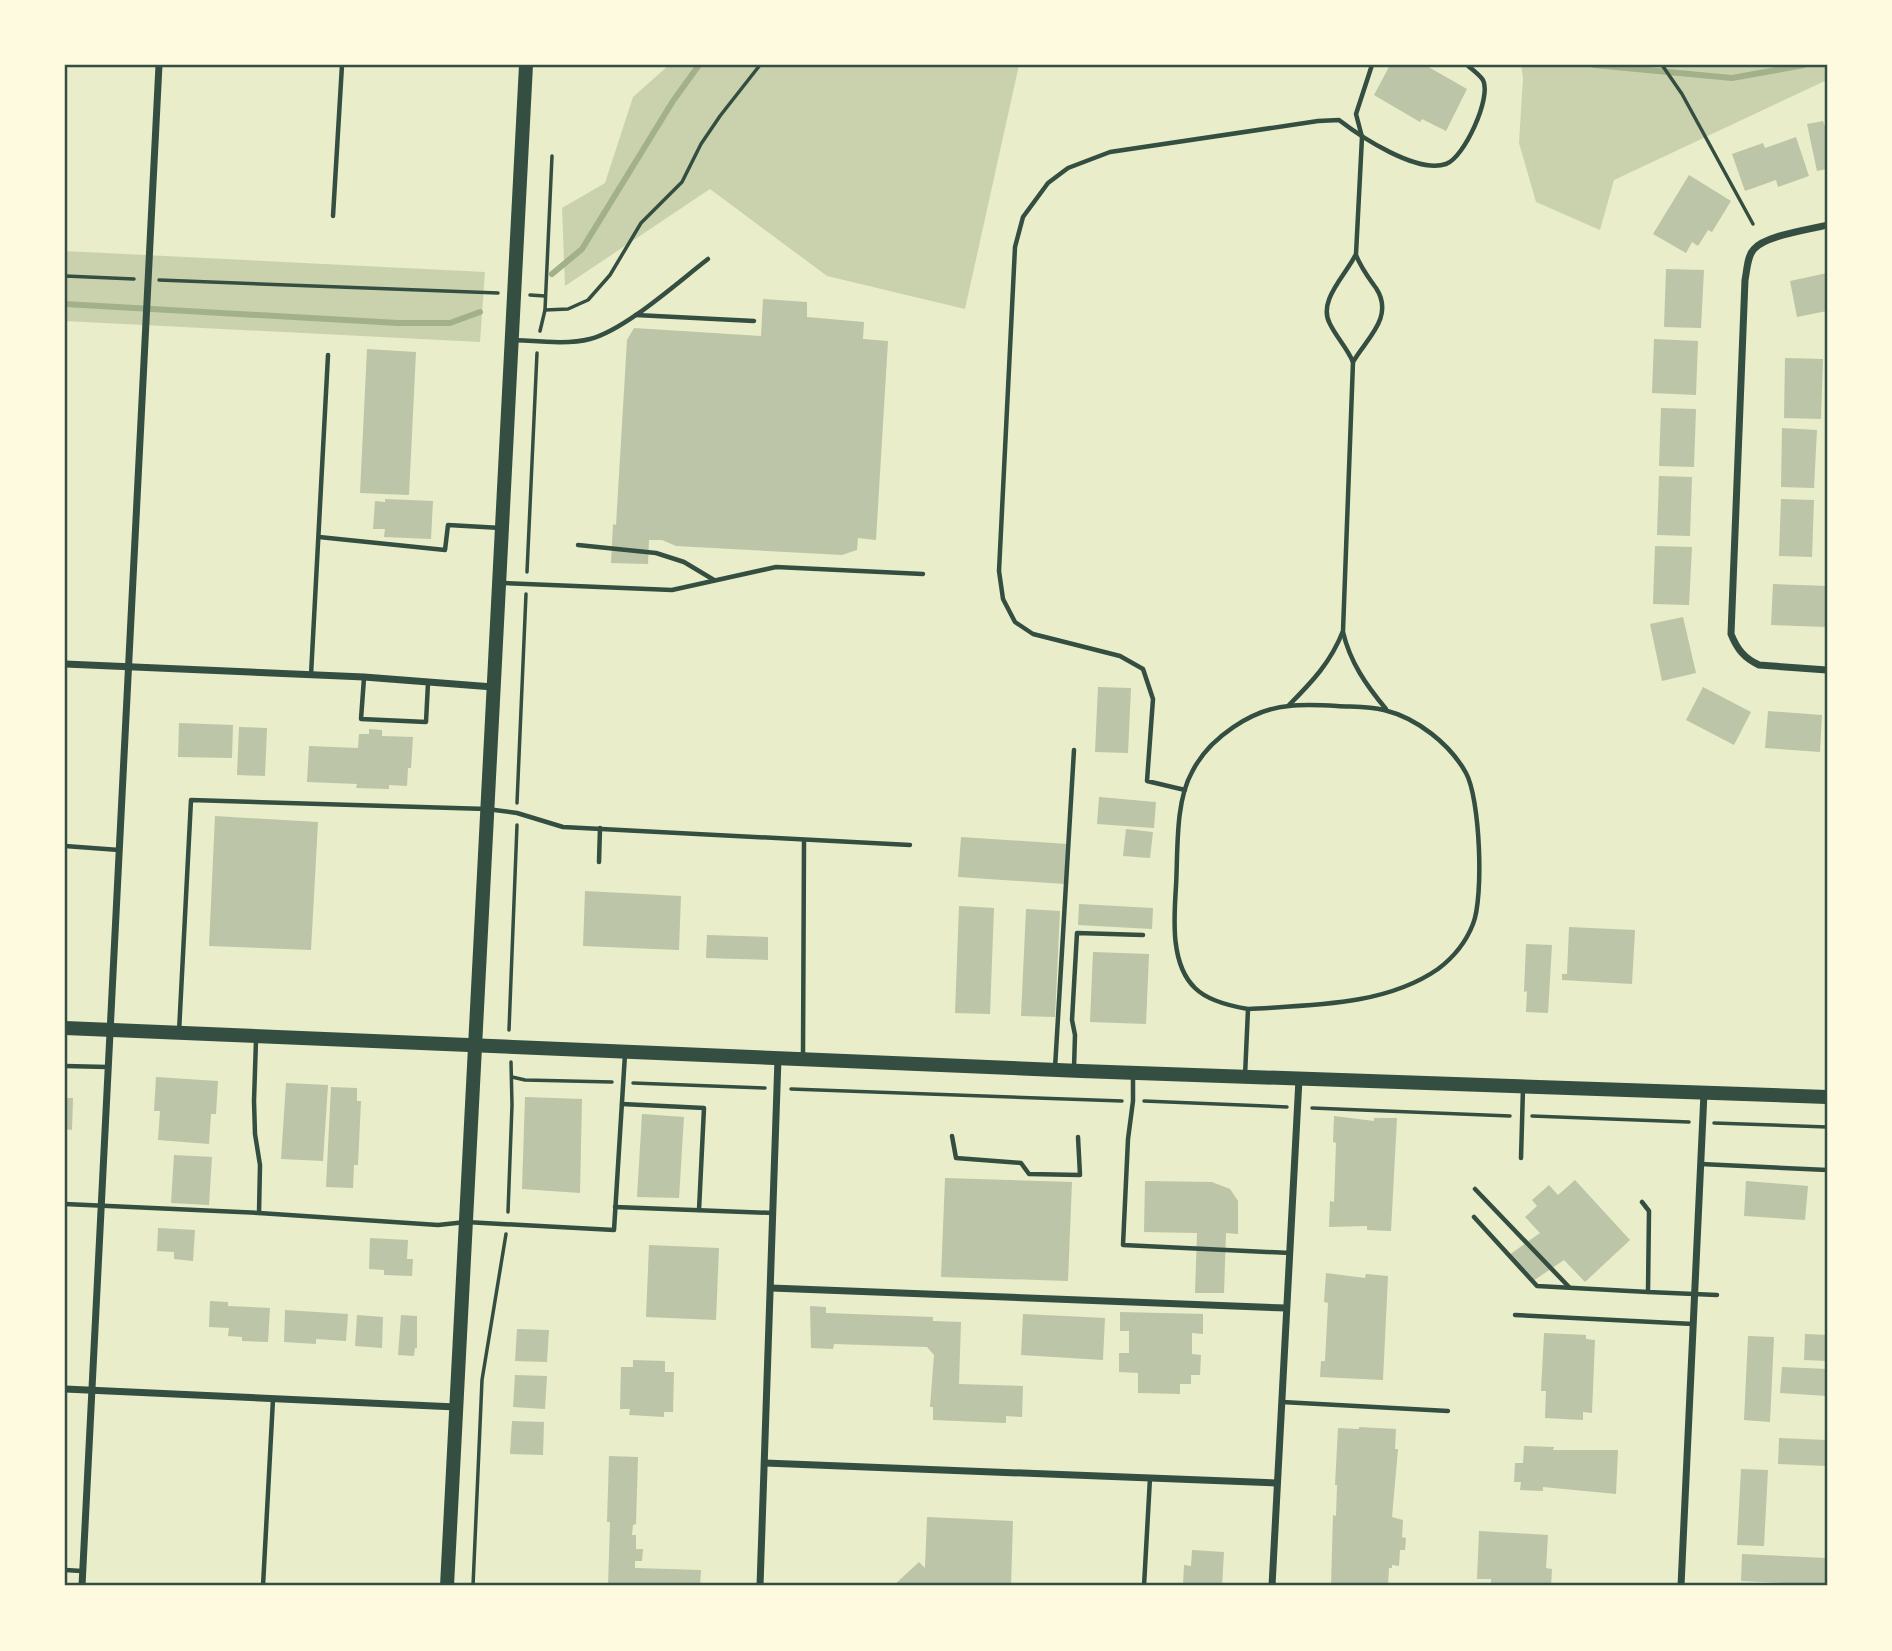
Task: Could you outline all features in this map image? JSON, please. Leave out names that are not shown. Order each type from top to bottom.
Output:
[{"type":"main road","points":[[447,1586],[526,65]]},
{"type":"main road","points":[[65,1028],[1133,1073],[1827,1097]]},
{"type":"street","points":[[82,1586],[159,65]]},
{"type":"street","points":[[1827,225],[1762,243],[1753,250],[1750,258],[1745,280],[1731,609],[1731,634],[1738,650],[1751,661],[1767,667],[1827,670]]},
{"type":"street","points":[[65,664],[364,677],[493,687]]},
{"type":"street","points":[[760,1586],[778,1058]]},
{"type":"street","points":[[1272,1586],[1299,1079]]},
{"type":"street","points":[[1681,1586],[1704,1093]]},
{"type":"street","points":[[771,1288],[1286,1308]]},
{"type":"street","points":[[65,1389],[458,1408]]},
{"type":"street","points":[[765,1463],[1277,1483]]},
{"type":"lane","points":[[333,216],[342,65]]},
{"type":"lane","points":[[1372,65],[1356,114],[1362,137],[1356,254],[1349,269],[1330,294],[1326,307],[1328,322],[1347,347],[1353,362],[1343,631],[1355,666],[1369,690],[1387,710]]},
{"type":"lane","points":[[1185,790],[1147,781],[1153,699],[1143,669],[1120,656],[1032,634],[1015,622],[1003,598],[999,571],[1013,274],[1015,247],[1023,217],[1048,183],[1068,168],[1110,152],[1339,120],[1362,137],[1422,165],[1447,164],[1465,149],[1485,97],[1483,80],[1467,65]]},
{"type":"lane","points":[[1353,362],[1380,323],[1383,309],[1377,290],[1362,270],[1356,254]]},
{"type":"lane","points":[[512,340],[538,342],[591,339],[635,315],[708,259]]},
{"type":"lane","points":[[635,315],[754,321]]},
{"type":"lane","points":[[311,675],[328,355]]},
{"type":"lane","points":[[319,537],[445,550],[448,524],[502,528]]},
{"type":"lane","points":[[578,545],[656,553],[684,562],[715,581]]},
{"type":"lane","points":[[499,583],[672,590],[776,567],[923,574]]},
{"type":"lane","points":[[1288,706],[1326,666],[1343,631]]},
{"type":"lane","points":[[364,677],[362,719],[426,722],[428,681]]},
{"type":"lane","points":[[1288,706],[1370,707],[1387,710],[1428,730],[1451,751],[1466,773],[1473,789],[1477,812],[1478,905],[1474,922],[1461,948],[1438,969],[1409,984],[1383,993],[1346,1000],[1248,1009],[1216,1000],[1195,988],[1181,966],[1177,949],[1175,894],[1185,790],[1191,772],[1202,756],[1233,728],[1264,711],[1288,706]]},
{"type":"lane","points":[[1055,1069],[1074,750]]},
{"type":"lane","points":[[179,1033],[191,800],[487,809],[517,813],[563,827],[910,845]]},
{"type":"lane","points":[[599,862],[600,828]]},
{"type":"lane","points":[[803,1059],[804,840]]},
{"type":"lane","points":[[65,846],[119,850]]},
{"type":"lane","points":[[1074,1070],[1075,1035],[1072,1020],[1077,933],[1143,935]]},
{"type":"lane","points":[[1245,1076],[1248,1009]]},
{"type":"lane","points":[[256,1036],[254,1101],[260,1165],[259,1213]]},
{"type":"lane","points":[[65,1204],[438,1225],[466,1222],[614,1230],[625,1052]]},
{"type":"lane","points":[[65,1066],[108,1068]]},
{"type":"lane","points":[[1133,1073],[1123,1245],[1290,1253]]},
{"type":"lane","points":[[1521,1158],[1522,1087]]},
{"type":"lane","points":[[622,1104],[704,1108],[699,1210]]},
{"type":"lane","points":[[952,1136],[956,1158],[1021,1163],[1029,1174],[1080,1175],[1078,1138]]},
{"type":"lane","points":[[1700,1164],[1827,1170]]},
{"type":"lane","points":[[1475,1189],[1569,1288]]},
{"type":"lane","points":[[1642,1202],[1649,1211],[1648,1292]]},
{"type":"lane","points":[[615,1207],[774,1213]]},
{"type":"lane","points":[[1474,1217],[1537,1286],[1717,1295]]},
{"type":"lane","points":[[1515,1315],[1693,1324]]},
{"type":"lane","points":[[263,1586],[273,1399]]},
{"type":"lane","points":[[1282,1402],[1448,1411]]},
{"type":"lane","points":[[1144,1586],[1150,1522],[1150,1478]]},
{"type":"lane","points":[[65,1570],[82,1571]]},
{"type":"path","points":[[545,310],[568,309],[588,300],[603,284],[641,223],[682,182],[701,144],[760,65]]},
{"type":"path","points":[[1662,65],[1682,94],[1753,224]]},
{"type":"path","points":[[508,1014],[538,342],[545,310],[552,156]]},
{"type":"path","points":[[65,276],[148,284],[498,293]]},
{"type":"path","points":[[532,295],[545,296]]},
{"type":"path","points":[[473,1586],[482,1380],[507,1225],[512,1077],[525,1080],[749,1089],[1827,1127]]},
{"type":"green space","points":[[669,65],[1019,65],[965,309],[827,276],[710,189],[565,286],[562,208],[605,183],[633,97]]},
{"type":"green space","points":[[1521,65],[1827,65],[1827,80],[1614,180],[1600,230],[1536,202],[1519,143],[1523,78]]},
{"type":"green space","points":[[65,251],[485,272],[480,342],[65,321]]},
{"type":"building","points":[[1390,65],[1425,65],[1467,89],[1446,131],[1422,119],[1420,122],[1374,95]]},
{"type":"building","points":[[1823,121],[1827,132],[1827,169],[1817,171],[1807,124]]},
{"type":"building","points":[[1796,137],[1809,176],[1778,187],[1776,180],[1745,191],[1732,154],[1763,143],[1765,148]]},
{"type":"building","points":[[1689,175],[1731,201],[1712,232],[1708,230],[1698,246],[1692,242],[1686,253],[1653,234]]},
{"type":"building","points":[[1666,269],[1704,270],[1701,328],[1664,327]]},
{"type":"building","points":[[1827,273],[1827,311],[1797,317],[1790,281]]},
{"type":"building","points":[[763,299],[807,302],[807,317],[864,322],[863,339],[888,341],[876,540],[858,538],[857,550],[842,555],[676,546],[662,540],[649,540],[648,564],[611,563],[613,524],[616,525],[627,340],[634,328],[761,336]]},
{"type":"building","points":[[1654,339],[1698,341],[1696,395],[1652,393]]},
{"type":"building","points":[[367,349],[416,352],[409,495],[360,493]]},
{"type":"building","points":[[1785,358],[1823,359],[1821,419],[1784,418]]},
{"type":"building","points":[[1661,408],[1696,409],[1694,467],[1659,466]]},
{"type":"building","points":[[1782,428],[1817,430],[1814,488],[1781,487]]},
{"type":"building","points":[[1659,476],[1692,477],[1690,536],[1657,535]]},
{"type":"building","points":[[385,499],[433,501],[431,539],[384,537],[385,529],[373,529],[375,501],[385,502]]},
{"type":"building","points":[[1781,499],[1814,500],[1812,557],[1779,556]]},
{"type":"building","points":[[1655,546],[1692,547],[1689,605],[1653,604]]},
{"type":"building","points":[[1773,584],[1827,586],[1827,627],[1771,625]]},
{"type":"building","points":[[1683,617],[1696,673],[1662,681],[1650,624]]},
{"type":"building","points":[[1098,687],[1131,688],[1128,753],[1095,752]]},
{"type":"building","points":[[1703,687],[1751,712],[1734,745],[1686,720]]},
{"type":"building","points":[[1768,711],[1822,715],[1820,752],[1765,748]]},
{"type":"building","points":[[179,723],[233,725],[232,758],[178,757]]},
{"type":"building","points":[[239,727],[267,728],[265,776],[237,775]]},
{"type":"building","points":[[369,729],[382,730],[382,736],[413,737],[407,786],[389,785],[389,789],[356,788],[357,784],[307,782],[309,746],[358,748],[359,734],[369,734]]},
{"type":"building","points":[[1099,797],[1156,802],[1154,828],[1097,824]]},
{"type":"building","points":[[215,816],[318,822],[311,950],[209,946]]},
{"type":"building","points":[[1126,829],[1153,832],[1150,858],[1123,856]]},
{"type":"building","points":[[961,837],[1068,844],[1065,884],[958,877]]},
{"type":"building","points":[[585,891],[681,896],[679,950],[583,946]]},
{"type":"building","points":[[1079,904],[1153,908],[1152,929],[1078,925]]},
{"type":"building","points":[[959,906],[994,908],[990,1014],[955,1013]]},
{"type":"building","points":[[1026,909],[1060,911],[1055,1017],[1021,1016]]},
{"type":"building","points":[[1569,927],[1635,930],[1632,984],[1562,980],[1562,974],[1567,974]]},
{"type":"building","points":[[707,935],[768,937],[768,960],[706,958]]},
{"type":"building","points":[[1526,944],[1552,945],[1548,1013],[1526,1012]]},
{"type":"building","points":[[1093,952],[1149,954],[1146,1024],[1090,1022]]},
{"type":"building","points":[[156,1077],[218,1081],[216,1114],[211,1114],[209,1144],[158,1140],[160,1111],[154,1111]]},
{"type":"building","points":[[286,1083],[328,1085],[323,1161],[281,1159]]},
{"type":"building","points":[[331,1087],[357,1088],[357,1101],[361,1101],[358,1165],[354,1165],[353,1188],[326,1187]]},
{"type":"building","points":[[525,1097],[582,1099],[580,1193],[522,1189]]},
{"type":"building","points":[[65,1098],[73,1098],[72,1130],[65,1129]]},
{"type":"building","points":[[642,1114],[684,1117],[679,1198],[637,1197]]},
{"type":"building","points":[[1334,1116],[1374,1121],[1374,1118],[1397,1118],[1391,1231],[1367,1230],[1367,1226],[1329,1227],[1330,1201],[1334,1202]]},
{"type":"building","points":[[174,1155],[212,1157],[209,1205],[171,1203]]},
{"type":"building","points":[[945,1178],[1072,1182],[1068,1281],[941,1277]]},
{"type":"building","points":[[1575,1180],[1630,1240],[1585,1282],[1564,1260],[1533,1281],[1509,1255],[1540,1233],[1525,1217],[1537,1206],[1532,1200],[1549,1185],[1558,1195]]},
{"type":"building","points":[[1145,1181],[1212,1182],[1230,1189],[1238,1201],[1238,1234],[1226,1233],[1224,1293],[1195,1293],[1197,1233],[1144,1232]]},
{"type":"building","points":[[1746,1181],[1808,1186],[1805,1220],[1744,1216]]},
{"type":"building","points":[[158,1228],[195,1230],[193,1261],[174,1259],[174,1252],[157,1251]]},
{"type":"building","points":[[370,1238],[408,1240],[407,1259],[413,1259],[412,1276],[384,1275],[384,1270],[369,1269]]},
{"type":"building","points":[[649,1245],[719,1248],[716,1320],[646,1317]]},
{"type":"building","points":[[1326,1273],[1365,1278],[1366,1274],[1388,1276],[1383,1380],[1320,1377],[1321,1361],[1325,1361],[1328,1303],[1324,1302]]},
{"type":"building","points":[[210,1301],[228,1302],[228,1306],[270,1308],[268,1342],[242,1341],[242,1337],[228,1336],[229,1328],[209,1327]]},
{"type":"building","points":[[810,1306],[826,1307],[826,1313],[933,1317],[933,1321],[961,1322],[959,1384],[1023,1386],[1022,1417],[1006,1416],[1006,1423],[933,1420],[933,1407],[930,1407],[934,1355],[927,1347],[834,1344],[833,1349],[811,1348]]},
{"type":"building","points":[[285,1310],[348,1314],[346,1341],[316,1339],[316,1344],[284,1342]]},
{"type":"building","points":[[1120,1312],[1203,1314],[1203,1334],[1192,1333],[1192,1354],[1201,1355],[1200,1375],[1191,1375],[1191,1384],[1180,1384],[1180,1394],[1138,1393],[1138,1373],[1119,1372],[1119,1353],[1129,1353],[1129,1331],[1120,1331]]},
{"type":"building","points":[[1023,1314],[1105,1318],[1103,1360],[1021,1355]]},
{"type":"building","points":[[357,1315],[383,1317],[382,1348],[355,1346]]},
{"type":"building","points":[[401,1315],[417,1316],[417,1348],[414,1356],[398,1355]]},
{"type":"building","points":[[517,1329],[549,1330],[547,1362],[515,1361]]},
{"type":"building","points":[[1544,1333],[1586,1335],[1586,1339],[1595,1340],[1592,1413],[1583,1412],[1583,1420],[1545,1418],[1546,1391],[1541,1391]]},
{"type":"building","points":[[1805,1334],[1827,1335],[1827,1361],[1804,1360]]},
{"type":"building","points":[[1748,1336],[1774,1337],[1770,1422],[1744,1420]]},
{"type":"building","points":[[633,1360],[665,1361],[665,1372],[674,1372],[673,1412],[664,1412],[664,1417],[629,1415],[630,1409],[620,1409],[621,1367],[633,1367]]},
{"type":"building","points":[[1782,1367],[1827,1369],[1827,1396],[1780,1393]]},
{"type":"building","points":[[515,1375],[547,1376],[545,1409],[513,1407]]},
{"type":"building","points":[[512,1421],[544,1422],[543,1455],[510,1454]]},
{"type":"building","points":[[1338,1428],[1396,1429],[1395,1449],[1398,1449],[1392,1517],[1403,1520],[1402,1537],[1406,1538],[1405,1550],[1400,1550],[1399,1566],[1392,1565],[1392,1568],[1389,1568],[1388,1586],[1331,1586]]},
{"type":"building","points":[[1779,1438],[1827,1440],[1827,1466],[1778,1464]]},
{"type":"building","points":[[1524,1446],[1554,1447],[1553,1450],[1618,1450],[1616,1494],[1543,1487],[1543,1491],[1520,1490],[1521,1482],[1514,1482],[1515,1463],[1523,1463]]},
{"type":"building","points":[[609,1456],[638,1457],[636,1524],[633,1525],[632,1535],[636,1535],[636,1549],[643,1549],[642,1561],[635,1561],[635,1568],[701,1570],[700,1586],[608,1586]]},
{"type":"building","points":[[1741,1469],[1768,1470],[1764,1546],[1737,1545]]},
{"type":"building","points":[[927,1517],[1013,1521],[1011,1586],[893,1586],[919,1562],[925,1568]]},
{"type":"building","points":[[1479,1531],[1548,1535],[1546,1568],[1552,1569],[1551,1586],[1491,1586],[1491,1579],[1477,1579]]},
{"type":"building","points":[[1192,1550],[1224,1552],[1222,1586],[1183,1586],[1184,1565],[1191,1566]]},
{"type":"building","points":[[1742,1554],[1827,1558],[1827,1585],[1741,1581]]},
{"type":"waterway","points":[[552,274],[582,249],[673,101],[699,65]]},
{"type":"waterway","points":[[1594,65],[1732,78],[1804,65]]},
{"type":"waterway","points":[[65,304],[398,323],[450,323],[480,312]]}]
